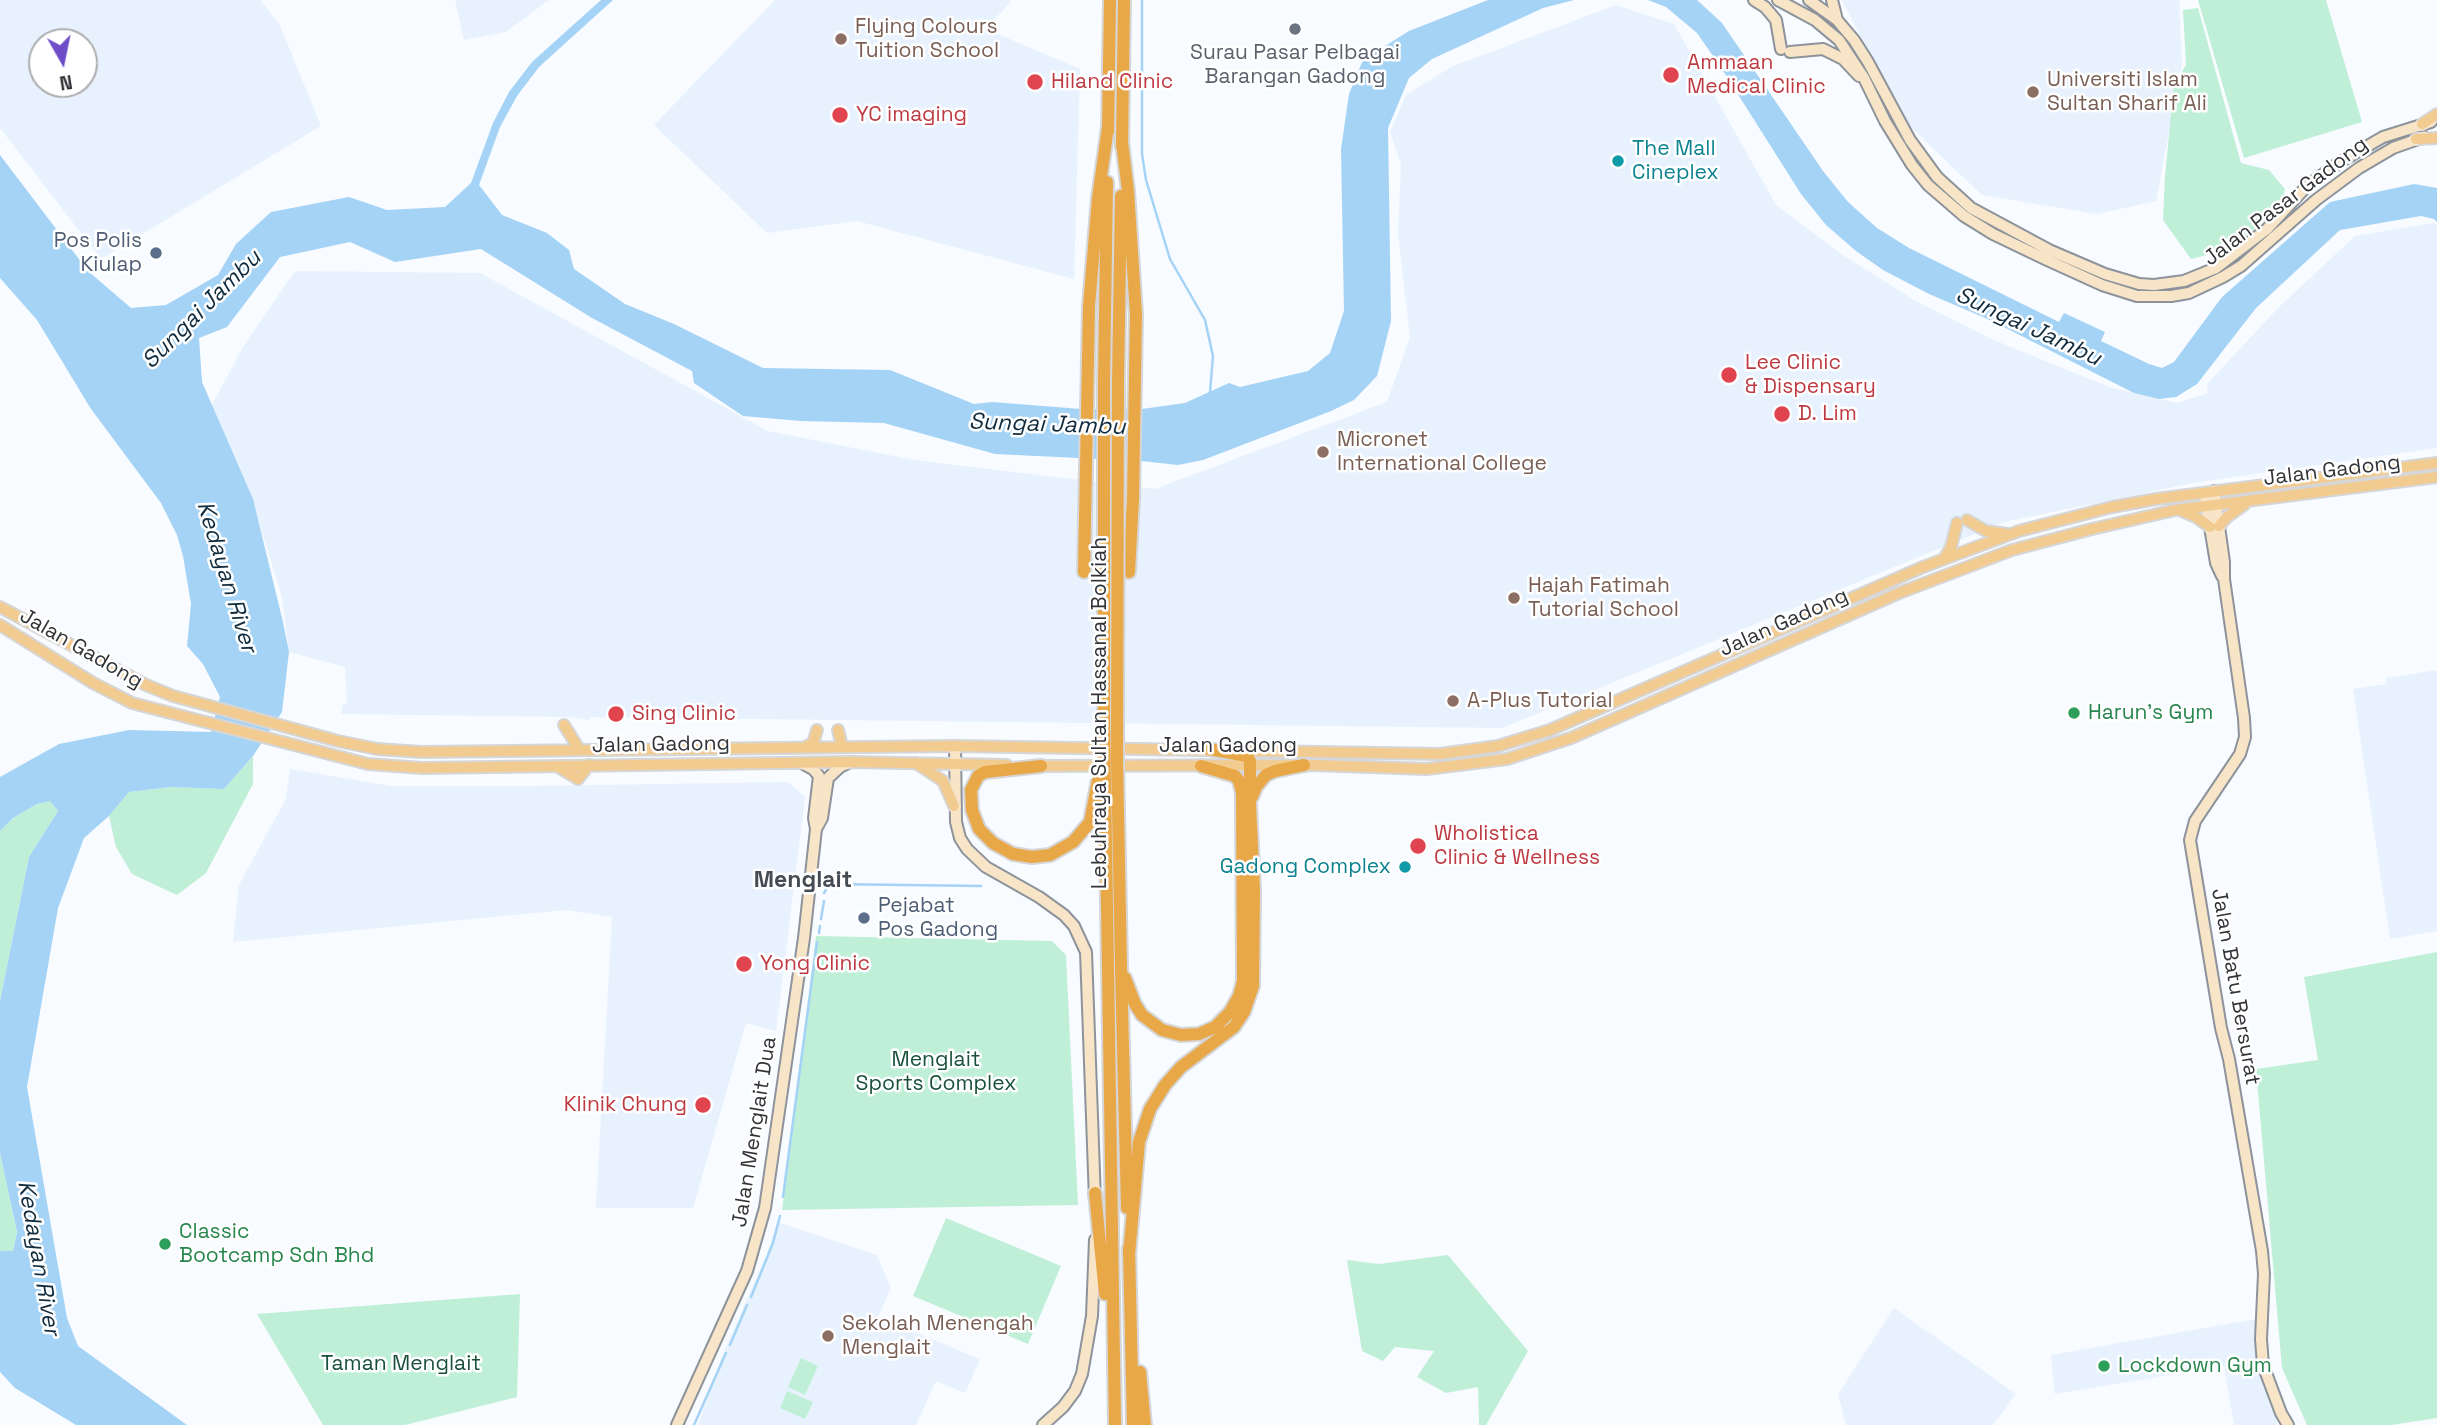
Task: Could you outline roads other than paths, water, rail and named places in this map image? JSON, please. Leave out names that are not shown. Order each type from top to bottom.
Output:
[{"type":"highway","name":"Lebuhraya Sultan Hassanal Bolkiah","points":[[1109,0],[1104,381],[1104,737],[1115,1425]]},
{"type":"highway","name":"Lebuhraya Sultan Hassanal Bolkiah","points":[[1126,0],[1118,382],[1117,759],[1133,1425]]},
{"type":"highway","points":[[1084,572],[1089,306],[1098,198],[1108,127]]},
{"type":"highway","points":[[1122,142],[1136,292],[1133,499],[1129,572]]},
{"type":"highway","points":[[1041,766],[985,772],[978,776],[971,790],[972,810],[979,829],[993,843],[1013,854],[1032,857],[1050,855],[1073,842],[1085,830],[1093,813],[1104,737]]},
{"type":"highway","points":[[1129,1255],[1139,1142],[1150,1109],[1181,1067],[1234,1027],[1244,1012],[1253,986],[1251,766],[1247,756],[1209,749]]},
{"type":"highway","points":[[1250,804],[1256,788],[1266,775],[1304,765]]},
{"type":"highway","points":[[1121,967],[1142,1015],[1152,1024],[1171,1033],[1191,1035],[1207,1031],[1223,1020],[1239,996],[1243,981],[1242,793],[1235,776],[1201,766]]},
{"type":"highway","points":[[1095,1193],[1114,1384]]},
{"type":"highway","points":[[1131,1295],[1145,1425]]},
{"type":"main road","points":[[2422,124],[2437,114]]},
{"type":"main road","points":[[2416,139],[2437,136]]},
{"type":"main road","name":"Jalan Gadong","points":[[0,608],[146,685],[212,708],[362,746],[397,751],[955,746],[1429,754],[1498,746],[1570,722],[1830,607],[2008,534],[2112,507],[2433,464]]},
{"type":"main road","name":"Jalan Gadong","points":[[0,625],[109,693],[151,710],[349,761],[394,766],[556,766],[578,779],[589,765],[915,762],[1041,766],[1304,765],[1427,769],[1507,759],[1571,738],[1850,614],[2012,550],[2092,528],[2175,510],[2437,477]]},
{"type":"main road","points":[[2320,478],[2318,484],[2321,487],[2356,484],[2365,486]]},
{"type":"main road","points":[[2175,510],[2214,526],[2250,501]]},
{"type":"main road","points":[[1944,559],[1962,521],[1986,531],[2008,534]]},
{"type":"main road","points":[[1830,607],[1850,614]]},
{"type":"main road","points":[[557,750],[564,725],[579,750]]},
{"type":"main road","points":[[807,747],[813,743],[817,730]]},
{"type":"main road","points":[[838,730],[842,746]]},
{"type":"main road","points":[[915,762],[943,781],[954,806]]},
{"type":"street","points":[[1754,0],[1765,7],[1776,20],[1785,50],[1813,48],[1833,52],[1843,59],[1855,74],[1864,78]]},
{"type":"street","name":"Jalan Pasar Gadong","points":[[1778,0],[1824,27],[1851,55],[1912,165],[1928,185],[1964,216],[1993,234],[2045,259],[2102,285],[2137,296],[2189,293],[2223,277],[2261,250],[2332,187],[2382,153],[2416,139]]},
{"type":"street","points":[[1810,0],[1828,3]]},
{"type":"street","name":"Jalan Pasar Gadong","points":[[1828,3],[1868,62],[1910,140],[1937,177],[1971,208],[2049,250],[2113,277],[2139,284],[2177,283],[2199,276],[2233,257],[2267,229],[2306,187],[2360,149],[2383,137],[2437,120]]},
{"type":"street","points":[[2306,187],[2313,192],[2320,190],[2368,158],[2382,153]]},
{"type":"street","name":"Jalan Batu Bersurat","points":[[2209,492],[2216,563],[2224,579],[2245,737],[2240,754],[2195,821],[2190,840],[2262,1251],[2263,1366],[2288,1425]]},
{"type":"street","points":[[955,746],[954,806],[960,838],[967,849],[986,867],[1039,897],[1064,915],[1081,939],[1086,952],[1095,1193],[1095,1276],[1088,1347],[1082,1374],[1075,1391],[1057,1414],[1043,1425]]},
{"type":"street","name":"Jalan Menglait Dua","points":[[816,829],[822,818],[828,778],[839,767],[851,762]]},
{"type":"street","name":"Jalan Menglait Dua","points":[[677,1425],[740,1288],[762,1222],[804,938],[816,829],[814,818],[819,776],[802,763]]},
{"type":"street","name":"Jalan Batu Bersurat","points":[[2281,1413],[2282,1425]]},
{"type":"water","points":[[601,0],[613,0],[539,67],[517,96],[500,127],[479,185],[502,215],[547,233],[569,250],[574,269],[625,304],[674,324],[763,368],[890,370],[974,404],[992,402],[1081,409],[1142,409],[1185,403],[1229,383],[1240,387],[1308,371],[1330,353],[1344,311],[1341,149],[1349,94],[1363,60],[1409,31],[1488,0],[1574,0],[1543,8],[1432,59],[1409,78],[1388,128],[1391,321],[1377,376],[1354,400],[1331,411],[1203,460],[1178,465],[995,454],[884,423],[801,421],[743,416],[694,383],[692,371],[592,318],[481,249],[395,262],[350,242],[280,257],[227,327],[199,338],[202,382],[253,499],[283,622],[289,652],[282,712],[253,756],[224,789],[171,787],[129,792],[109,816],[84,838],[58,908],[27,1087],[67,1318],[78,1346],[187,1425],[76,1425],[15,1388],[0,1372],[0,1251],[13,1251],[17,1232],[0,1153],[0,1001],[29,857],[58,811],[50,801],[37,804],[13,818],[0,831],[0,777],[59,744],[129,730],[211,732],[220,697],[203,664],[187,646],[191,604],[183,556],[177,535],[161,503],[91,409],[37,320],[0,278],[0,155],[88,271],[131,308],[166,305],[218,275],[236,244],[271,212],[349,197],[387,210],[445,207],[471,183],[493,123],[509,92],[532,62]]},
{"type":"water","name":"Sungai Jambu","points":[[1648,0],[1697,0],[1722,23],[1823,171],[1848,202],[1877,228],[1909,248],[2059,322],[2064,313],[2105,332],[2101,341],[2162,368],[2174,362],[2222,297],[2330,202],[2414,184],[2437,188],[2437,222],[2421,216],[2340,230],[2256,308],[2197,384],[2176,397],[2159,399],[2134,393],[1990,320],[1929,294],[1883,270],[1856,251],[1826,225],[1801,194],[1697,33],[1666,7]]},
{"type":"waterway","points":[[1142,0],[1142,154],[1146,180],[1170,259],[1205,320],[1213,356],[1210,392]]},
{"type":"waterway","points":[[824,893],[830,884],[981,886]]},
{"type":"waterway","points":[[821,919],[824,901]]},
{"type":"waterway","points":[[819,933],[820,926]]},
{"type":"waterway","points":[[783,1197],[817,942]]},
{"type":"waterway","points":[[751,1297],[773,1243],[780,1216]]},
{"type":"waterway","points":[[730,1345],[747,1305]]},
{"type":"waterway","points":[[694,1425],[726,1353]]},
{"type":"place","name":"Surau Pasar Pelbagai Barangan Gadong","points":[[1295,29]]},
{"type":"place","name":"Flying Colours Tuition School","points":[[841,39]]},
{"type":"place","name":"Ammaan Medical Clinic","points":[[1671,75]]},
{"type":"place","name":"Hiland Clinic","points":[[1035,82]]},
{"type":"place","name":"Universiti Islam Sultan Sharif Ali","points":[[2033,92]]},
{"type":"place","name":"YC imaging","points":[[840,115]]},
{"type":"place","name":"The Mall Cineplex","points":[[1618,161]]},
{"type":"place","name":"Pos Polis Kiulap","points":[[156,253]]},
{"type":"place","name":"Lee Clinic & Dispensary","points":[[1729,375]]},
{"type":"place","name":"D. Lim","points":[[1782,414]]},
{"type":"place","name":"Micronet International College","points":[[1323,452]]},
{"type":"place","name":"Hajah Fatimah Tutorial School","points":[[1514,598]]},
{"type":"place","name":"A-Plus Tutorial","points":[[1453,701]]},
{"type":"place","name":"Harun's Gym","points":[[2074,713]]},
{"type":"place","name":"Sing Clinic","points":[[616,714]]},
{"type":"place","name":"Wholistica Clinic & Wellness","points":[[1418,846]]},
{"type":"place","name":"Gadong Complex","points":[[1405,867]]},
{"type":"place","name":"Pejabat Pos Gadong","points":[[864,918]]},
{"type":"place","name":"Yong Clinic","points":[[744,964]]},
{"type":"place","name":"Klinik Chung","points":[[703,1105]]},
{"type":"place","name":"Classic Bootcamp Sdn Bhd","points":[[165,1244]]},
{"type":"place","name":"Sekolah Menengah Menglait","points":[[828,1336]]},
{"type":"place","name":"Lockdown Gym","points":[[2104,1366]]},
{"type":"district","name":"Menglait","points":[[803,881]]},
{"type":"water label","name":"Kedayan River","points":[[226,577]]},
{"type":"water label","name":"Kedayan River","points":[[38,1258]]},
{"type":"park label","name":"Menglait Sports Complex","points":[[936,1072]]},
{"type":"park label","name":"Taman Menglait","points":[[401,1364]]}]
